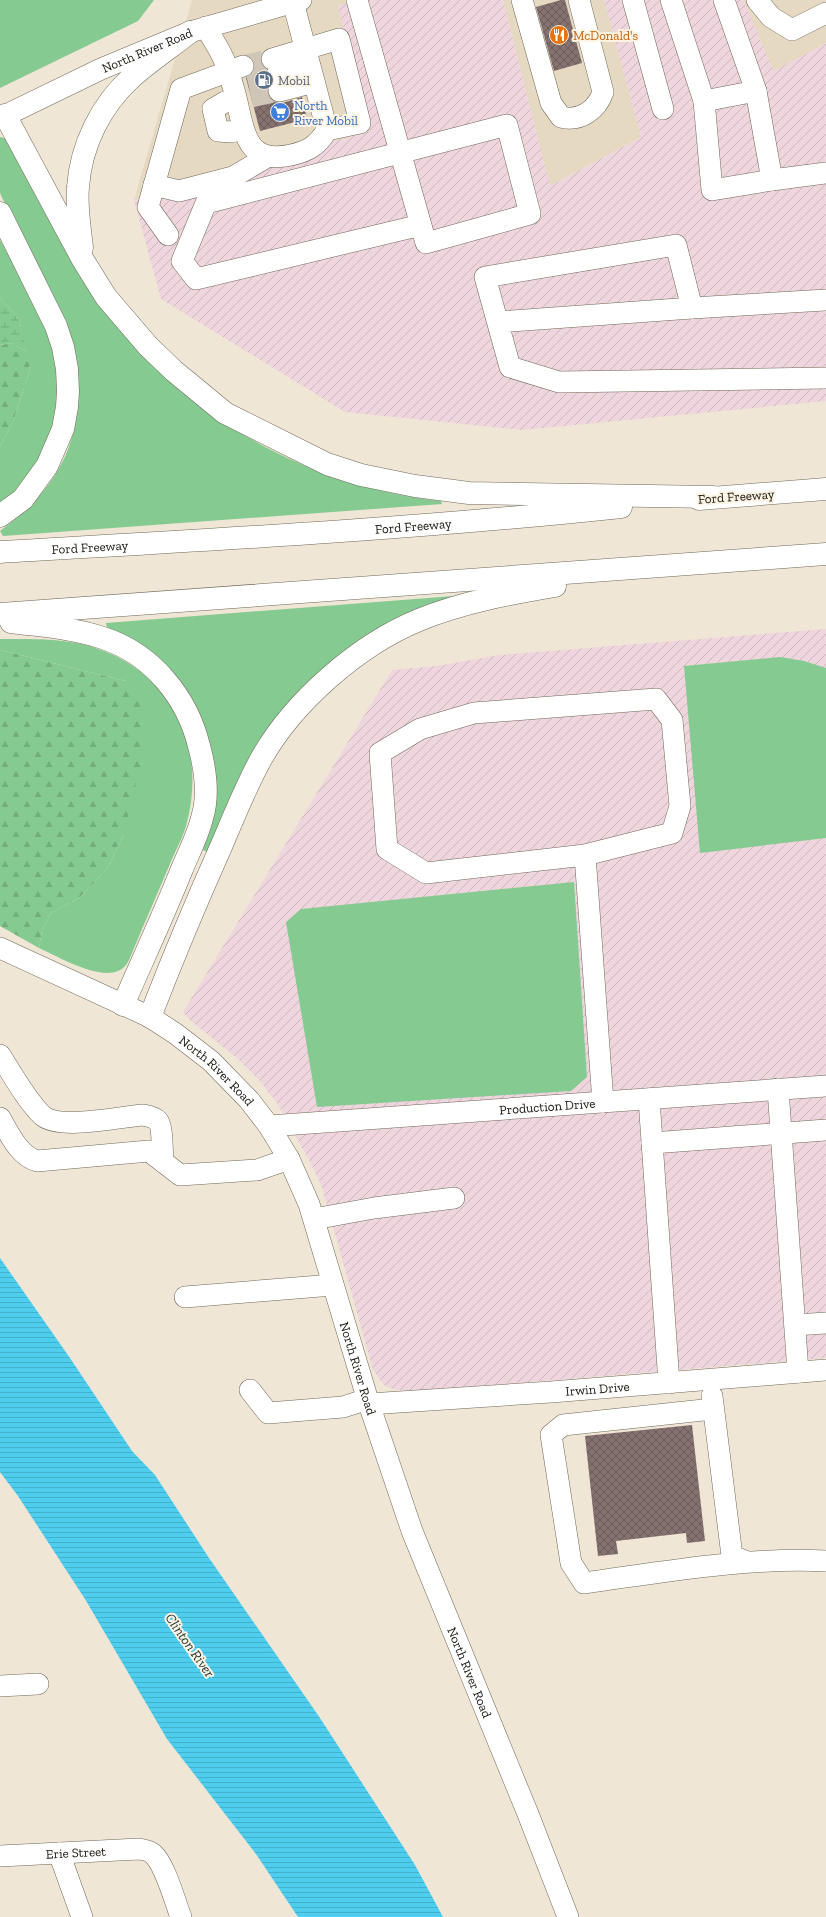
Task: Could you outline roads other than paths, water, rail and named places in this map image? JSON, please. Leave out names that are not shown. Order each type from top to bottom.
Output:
[{"type":"highway","points":[[83,260],[78,212],[78,187],[82,161],[93,128],[113,97],[132,77],[198,30]]},
{"type":"highway","points":[[3,117],[83,260],[106,297],[128,325],[148,346],[200,394],[225,412],[327,464],[361,475],[415,486],[469,493],[713,497]]},
{"type":"highway","points":[[0,213],[56,326],[66,361],[68,391],[63,429],[47,466],[23,499],[0,516]]},
{"type":"highway","name":"Ford Freeway","points":[[0,552],[291,535],[528,517],[713,497],[826,489]]},
{"type":"highway","points":[[0,614],[826,554]]},
{"type":"highway","points":[[150,1017],[187,922],[243,794],[261,758],[282,728],[324,683],[378,641],[418,620],[480,599],[671,565]]},
{"type":"highway","points":[[0,620],[82,633],[103,638],[130,649],[142,657],[163,676],[190,717],[198,739],[205,781],[205,799],[202,818],[168,904],[123,1005]]},
{"type":"street","points":[[357,0],[400,153],[426,242],[530,214],[507,125],[400,153],[206,202],[182,261],[196,279],[421,225]]},
{"type":"street","points":[[522,0],[551,103],[561,117],[567,118],[585,115],[592,110],[600,102],[603,92],[579,0]]},
{"type":"street","points":[[633,0],[664,109]]},
{"type":"street","points":[[671,0],[704,101],[712,190],[826,173]]},
{"type":"street","points":[[724,0],[756,91],[772,180]]},
{"type":"street","points":[[758,0],[771,17],[792,30],[826,13]]},
{"type":"street","points":[[198,30],[226,64],[239,88],[238,133],[258,152],[267,157],[279,158],[311,149],[321,141],[327,130],[310,66],[297,1]]},
{"type":"street","name":"North River Road","points":[[3,117],[101,70],[198,30],[248,7],[297,1]]},
{"type":"street","points":[[310,66],[275,75],[310,66],[339,39],[360,123],[327,130]]},
{"type":"street","points":[[168,235],[148,207],[181,89],[239,88]]},
{"type":"street","points":[[704,101],[756,91]]},
{"type":"street","points":[[154,185],[179,191],[233,178],[267,157]]},
{"type":"street","points":[[692,308],[676,245],[485,277],[510,367],[559,382],[826,378]]},
{"type":"street","points":[[498,322],[826,300]]},
{"type":"street","points":[[656,699],[672,720],[680,806],[672,833],[585,854],[426,873],[387,849],[380,753],[420,729],[474,713],[656,699]]},
{"type":"street","points":[[585,854],[603,1102]]},
{"type":"street","name":"North River Road","points":[[0,948],[150,1017],[176,1034],[216,1066],[249,1100],[269,1126],[289,1159],[302,1187],[314,1219],[368,1401],[412,1531],[528,1814],[568,1917]]},
{"type":"street","points":[[0,1055],[43,1116],[55,1122],[68,1123],[143,1115],[152,1117],[158,1121],[161,1128],[163,1162]]},
{"type":"street","name":"Production Drive","points":[[269,1126],[826,1086]]},
{"type":"street","points":[[778,1090],[798,1372]]},
{"type":"street","points":[[649,1099],[669,1383]]},
{"type":"street","points":[[0,1118],[21,1150],[31,1159],[37,1160],[149,1152],[180,1176],[257,1170],[289,1159]]},
{"type":"street","points":[[652,1143],[826,1130]]},
{"type":"street","points":[[314,1219],[374,1208],[454,1198]]},
{"type":"street","points":[[185,1297],[334,1285]]},
{"type":"street","points":[[795,1325],[826,1323]]},
{"type":"street","name":"Irwin Drive","points":[[250,1390],[268,1413],[343,1407],[368,1401],[669,1383],[826,1370]]},
{"type":"street","points":[[711,1379],[713,1409],[732,1556],[745,1561]]},
{"type":"street","points":[[713,1409],[563,1425],[550,1435],[571,1563],[584,1583],[745,1561],[793,1559],[826,1561]]},
{"type":"street","points":[[0,1686],[38,1684]]},
{"type":"street","name":"Erie Street","points":[[0,1856],[139,1849],[152,1852],[161,1863],[181,1917]]},
{"type":"street","points":[[59,1853],[82,1917]]},
{"type":"water","name":"Clinton River","points":[[0,1258],[70,1358],[132,1451],[155,1475],[209,1558],[320,1718],[415,1865],[443,1917],[298,1917],[256,1854],[167,1739],[85,1599],[18,1496],[0,1472]]},
{"type":"tunnel","points":[[243,66],[272,59]]},
{"type":"tunnel","points":[[248,83],[276,76]]},
{"type":"tunnel","points":[[251,97],[279,91]]},
{"type":"place","name":"McDonald's","points":[[559,35]]},
{"type":"place","name":"Mobil","points":[[264,80]]},
{"type":"place","name":"North River Mobil","points":[[280,112]]}]
